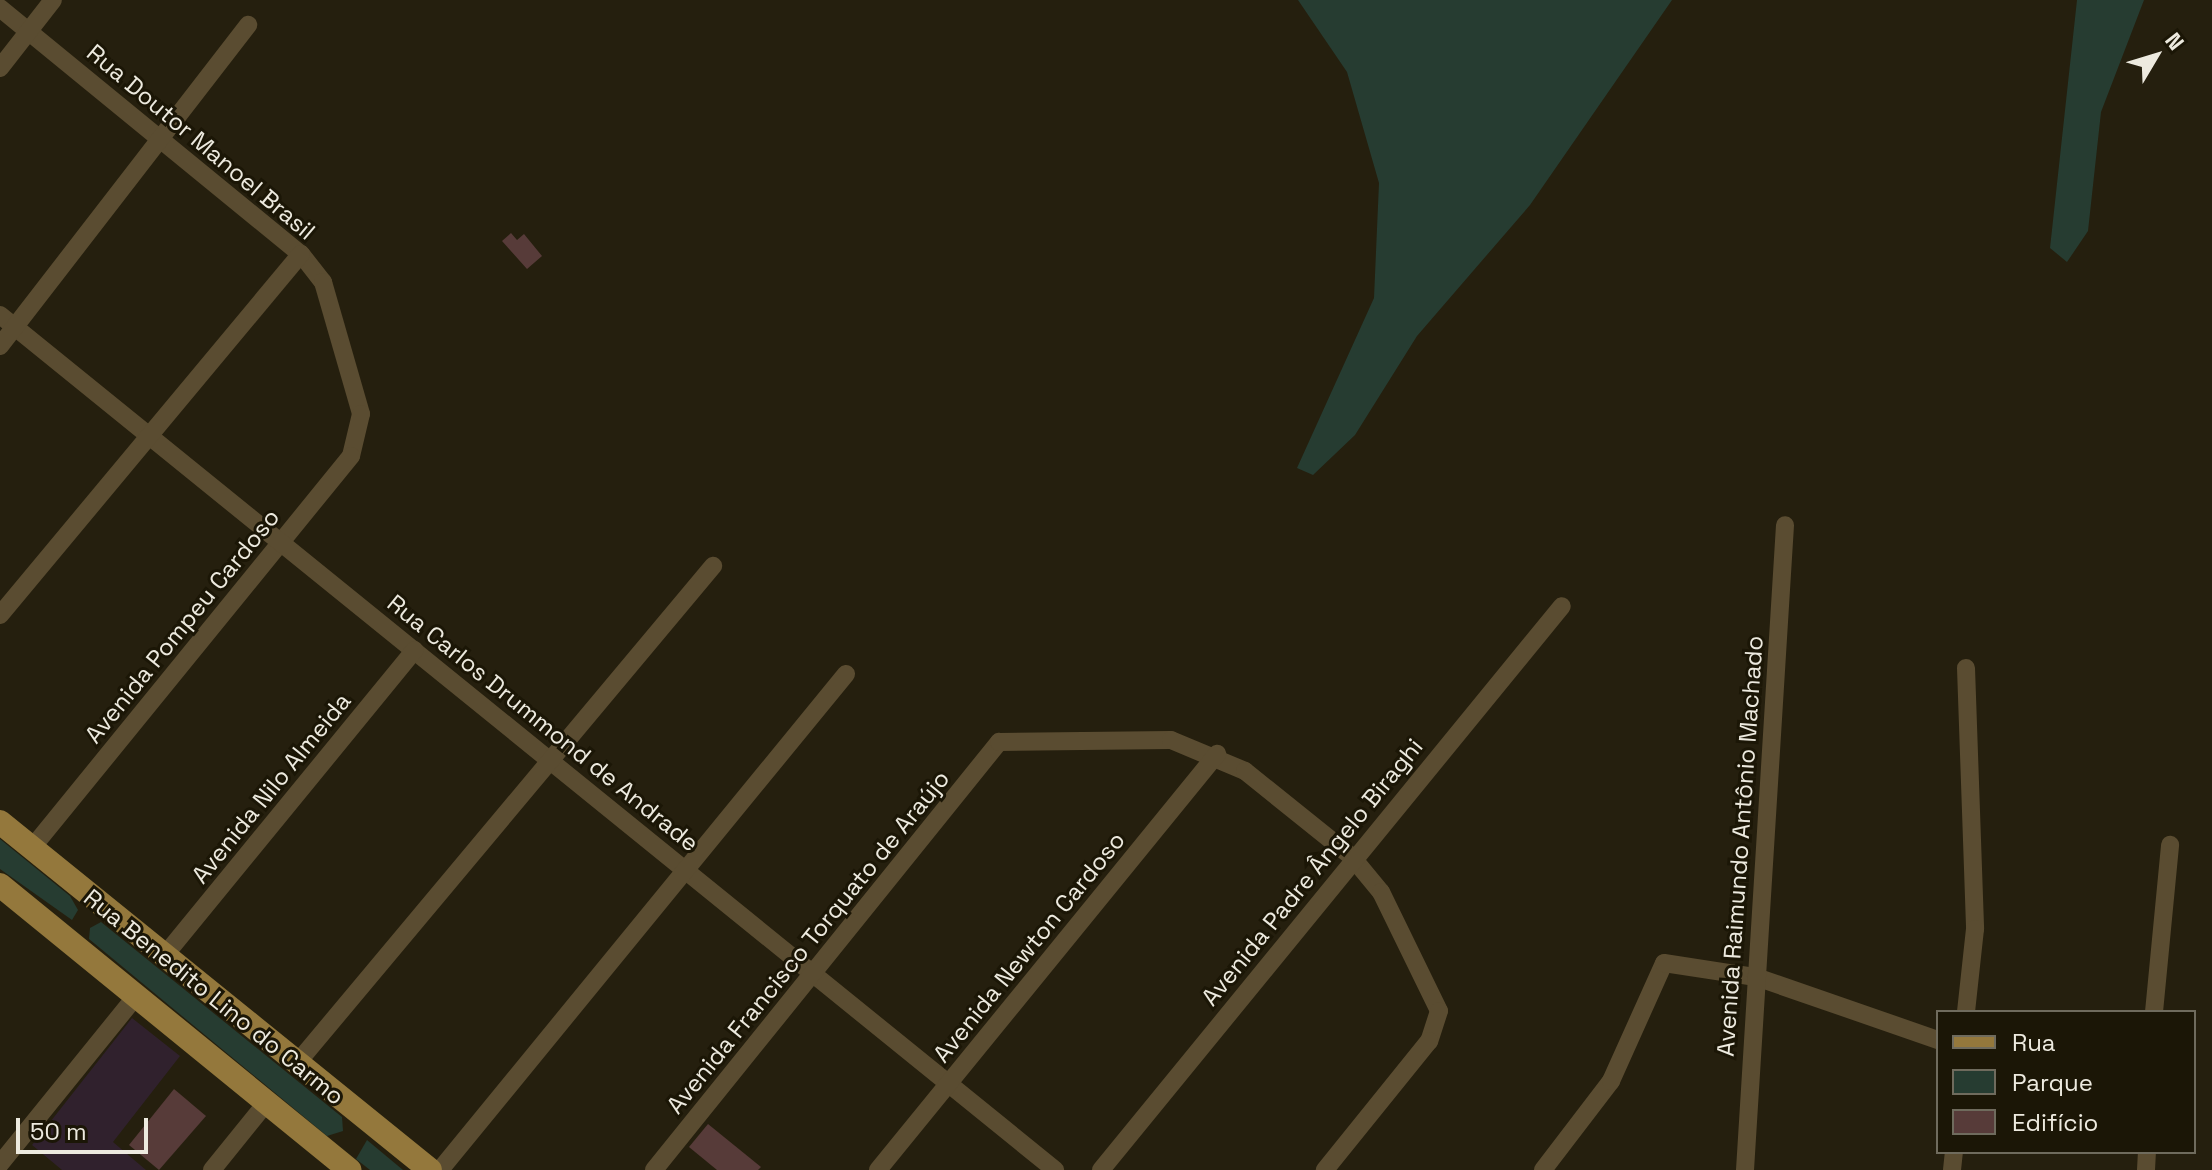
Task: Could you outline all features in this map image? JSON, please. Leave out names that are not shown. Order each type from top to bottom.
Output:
[{"type":"main road","name":"Rua Benedito Lino do Carmo","points":[[0,822],[430,1170]]},
{"type":"main road","name":"Rua Benedito Lino do Carmo","points":[[0,886],[349,1170]]},
{"type":"street","points":[[0,68],[53,0]]},
{"type":"street","name":"Rua Doutor Manoel Brasil","points":[[0,8],[162,137],[301,254],[323,282],[362,430]]},
{"type":"street","points":[[0,346],[248,25]]},
{"type":"street","points":[[0,615],[146,434],[301,254]]},
{"type":"street","name":"Rua Carlos Drummond de Andrade","points":[[0,315],[1055,1170]]},
{"type":"street","name":"Avenida Pompeu Cardoso","points":[[32,848],[351,456],[362,430]]},
{"type":"street","name":"Avenida Raimundo Antônio Machado","points":[[1745,1170],[1785,525]]},
{"type":"street","points":[[298,1062],[713,566]]},
{"type":"street","name":"Avenida Padre Ângelo Biraghi","points":[[1101,1170],[1352,857],[1562,606]]},
{"type":"street","name":"Avenida Nilo Almeida","points":[[165,955],[415,650]]},
{"type":"street","points":[[1966,668],[1975,929],[1966,1010]]},
{"type":"street","points":[[440,1170],[683,868],[701,858],[846,674]]},
{"type":"street","name":"Avenida Francisco Torquato de Araújo","points":[[654,1170],[816,977],[999,742],[1171,740],[1217,754]]},
{"type":"street","points":[[1217,754],[1352,857],[1381,892],[1428,982],[1439,1011],[1429,1041],[1325,1170]]},
{"type":"street","name":"Avenida Newton Cardoso","points":[[878,1170],[1217,754]]},
{"type":"street","points":[[2154,1010],[2170,845]]},
{"type":"street","points":[[1543,1170],[1611,1081],[1658,966],[1756,977],[1936,1039]]},
{"type":"street","points":[[0,1164],[136,996]]},
{"type":"street","points":[[212,1170],[266,1103]]},
{"type":"shaded area","points":[[132,1018],[180,1056],[113,1142],[146,1170],[62,1170],[32,1145]]},
{"type":"green space","points":[[1298,0],[1672,0],[1530,205],[1417,336],[1355,435],[1313,475],[1297,468],[1374,298],[1379,183],[1347,72]]},
{"type":"green space","points":[[2077,0],[2144,0],[2101,112],[2088,231],[2067,262],[2050,248]]},
{"type":"green space","points":[[0,839],[70,896],[78,910],[72,920],[0,869]]},
{"type":"green space","points":[[101,922],[342,1117],[343,1131],[327,1136],[89,939],[90,928]]},
{"type":"green space","points":[[367,1140],[403,1170],[370,1170],[356,1159]]},
{"type":"building","points":[[511,233],[517,240],[524,234],[542,256],[527,269],[502,241]]},
{"type":"building","points":[[174,1089],[206,1116],[159,1170],[129,1145]]},
{"type":"building","points":[[708,1124],[761,1167],[758,1170],[717,1170],[689,1147]]}]
